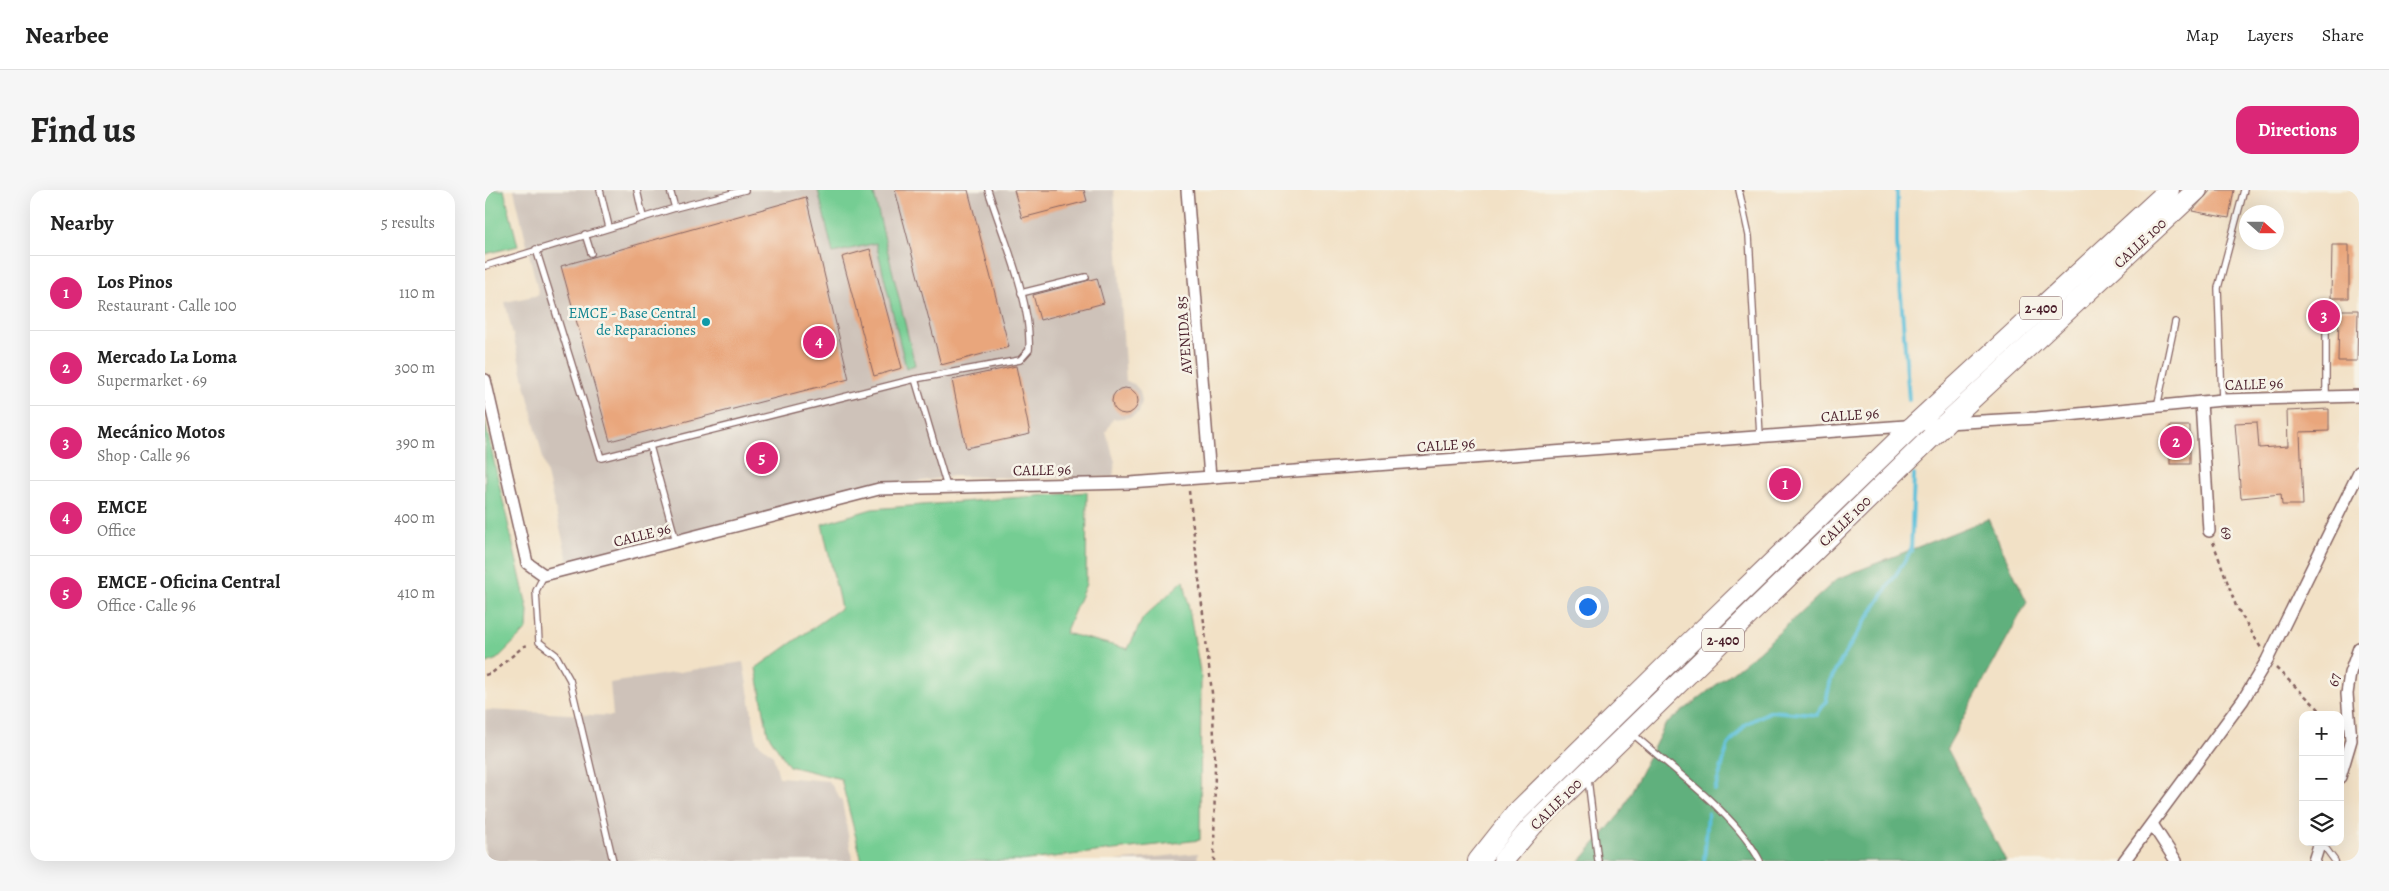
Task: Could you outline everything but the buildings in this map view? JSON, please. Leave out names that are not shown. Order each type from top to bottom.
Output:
[{"type":"highway","name":"CALLE 100","points":[[1478,861],[1517,813],[1913,426],[2169,190]]},
{"type":"highway","name":"CALLE 100","points":[[1503,861],[1533,825],[1945,423],[2197,190]]},
{"type":"street","name":"AVENIDA 85","points":[[1187,190],[1210,477]]},
{"type":"street","points":[[485,380],[527,562],[544,575]]},
{"type":"street","name":"CALLE 96","points":[[544,575],[879,489],[1188,479],[1945,423],[2037,418],[2222,400],[2359,396]]},
{"type":"street","name":"69","points":[[2201,402],[2209,531]]},
{"type":"street","points":[[2125,861],[2243,700],[2267,660],[2359,472]]},
{"type":"street","name":"67","points":[[2344,763],[2351,740],[2347,694],[2350,673],[2359,648]]},
{"type":"street","points":[[2351,740],[2359,749]]},
{"type":"street","points":[[2152,824],[2177,861]]},
{"type":"street","points":[[2315,861],[2320,846]]},
{"type":"lane","points":[[600,190],[609,227]]},
{"type":"lane","points":[[637,190],[643,217]]},
{"type":"lane","points":[[671,190],[675,208]]},
{"type":"lane","points":[[485,266],[643,217],[745,190]]},
{"type":"lane","points":[[536,249],[601,458],[915,379],[1020,360],[1029,350],[1030,338],[1021,293],[988,190]]},
{"type":"lane","points":[[1739,190],[1749,236],[1761,437]]},
{"type":"lane","points":[[2222,400],[2218,288],[2244,190]]},
{"type":"lane","points":[[585,234],[591,253]]},
{"type":"lane","points":[[1021,293],[1086,277]]},
{"type":"lane","points":[[2157,407],[2175,322]]},
{"type":"lane","points":[[2326,322],[2326,397]]},
{"type":"lane","points":[[915,379],[947,487]]},
{"type":"lane","points":[[649,446],[676,541]]},
{"type":"lane","points":[[544,575],[536,591],[539,642],[556,655],[570,680],[613,861]]},
{"type":"lane","points":[[1629,731],[1697,789],[1745,837],[1760,861]]},
{"type":"lane","points":[[1587,772],[1598,861]]},
{"type":"lane","points":[[2324,846],[2335,861]]},
{"type":"path","points":[[1188,479],[1212,693],[1215,759],[1214,861]]},
{"type":"path","name":"69","points":[[2209,531],[2236,606],[2267,660],[2321,711]]},
{"type":"path","points":[[485,675],[492,673],[524,646],[539,642]]},
{"type":"shaded area","points":[[514,190],[1114,190],[1126,381],[1134,384],[1140,391],[1142,401],[1139,412],[1131,417],[1113,419],[1106,432],[1115,462],[1113,477],[1027,478],[953,476],[904,484],[888,481],[569,565],[505,302],[539,295]]},
{"type":"shaded area","points":[[743,662],[757,742],[773,755],[779,777],[829,781],[842,802],[853,861],[485,861],[485,710],[613,716],[610,683]]},
{"type":"shaded area","points":[[1198,853],[1197,861],[1114,861]]},
{"type":"green space","points":[[485,190],[504,190],[518,246],[485,254]]},
{"type":"green space","points":[[818,190],[873,190],[915,365],[906,368],[876,243],[833,253]]},
{"type":"green space","points":[[485,422],[528,611],[527,629],[497,659],[485,664]]},
{"type":"green space","points":[[1927,430],[1494,861],[1488,861],[1522,818],[1919,431]]},
{"type":"green space","points":[[1087,492],[1086,584],[1065,633],[1128,649],[1143,618],[1184,580],[1201,677],[1200,840],[1019,861],[862,861],[841,779],[789,766],[768,734],[756,668],[841,608],[822,524],[872,509]]},
{"type":"green space","points":[[1988,519],[2027,602],[1947,748],[2006,861],[1580,861],[1620,814],[1665,725],[1758,652],[1837,579]]},
{"type":"waterway","points":[[1897,190],[1897,243],[1909,400]]},
{"type":"waterway","points":[[1715,790],[1728,745],[1746,724],[1771,711],[1817,715],[1826,701],[1831,679],[1849,647],[1911,551],[1914,475]]},
{"type":"waterway","points":[[1704,861],[1708,814]]},
{"type":"place","name":"Mecánico Motos","points":[[2324,316]]},
{"type":"place","name":"EMCE - Base Central de Reparaciones","points":[[706,322]]},
{"type":"place","name":"EMCE","points":[[819,342]]},
{"type":"place","name":"Mercado La Loma","points":[[2176,442]]},
{"type":"place","name":"EMCE - Oficina Central","points":[[762,458]]},
{"type":"place","name":"Los Pinos","points":[[1785,484]]}]
